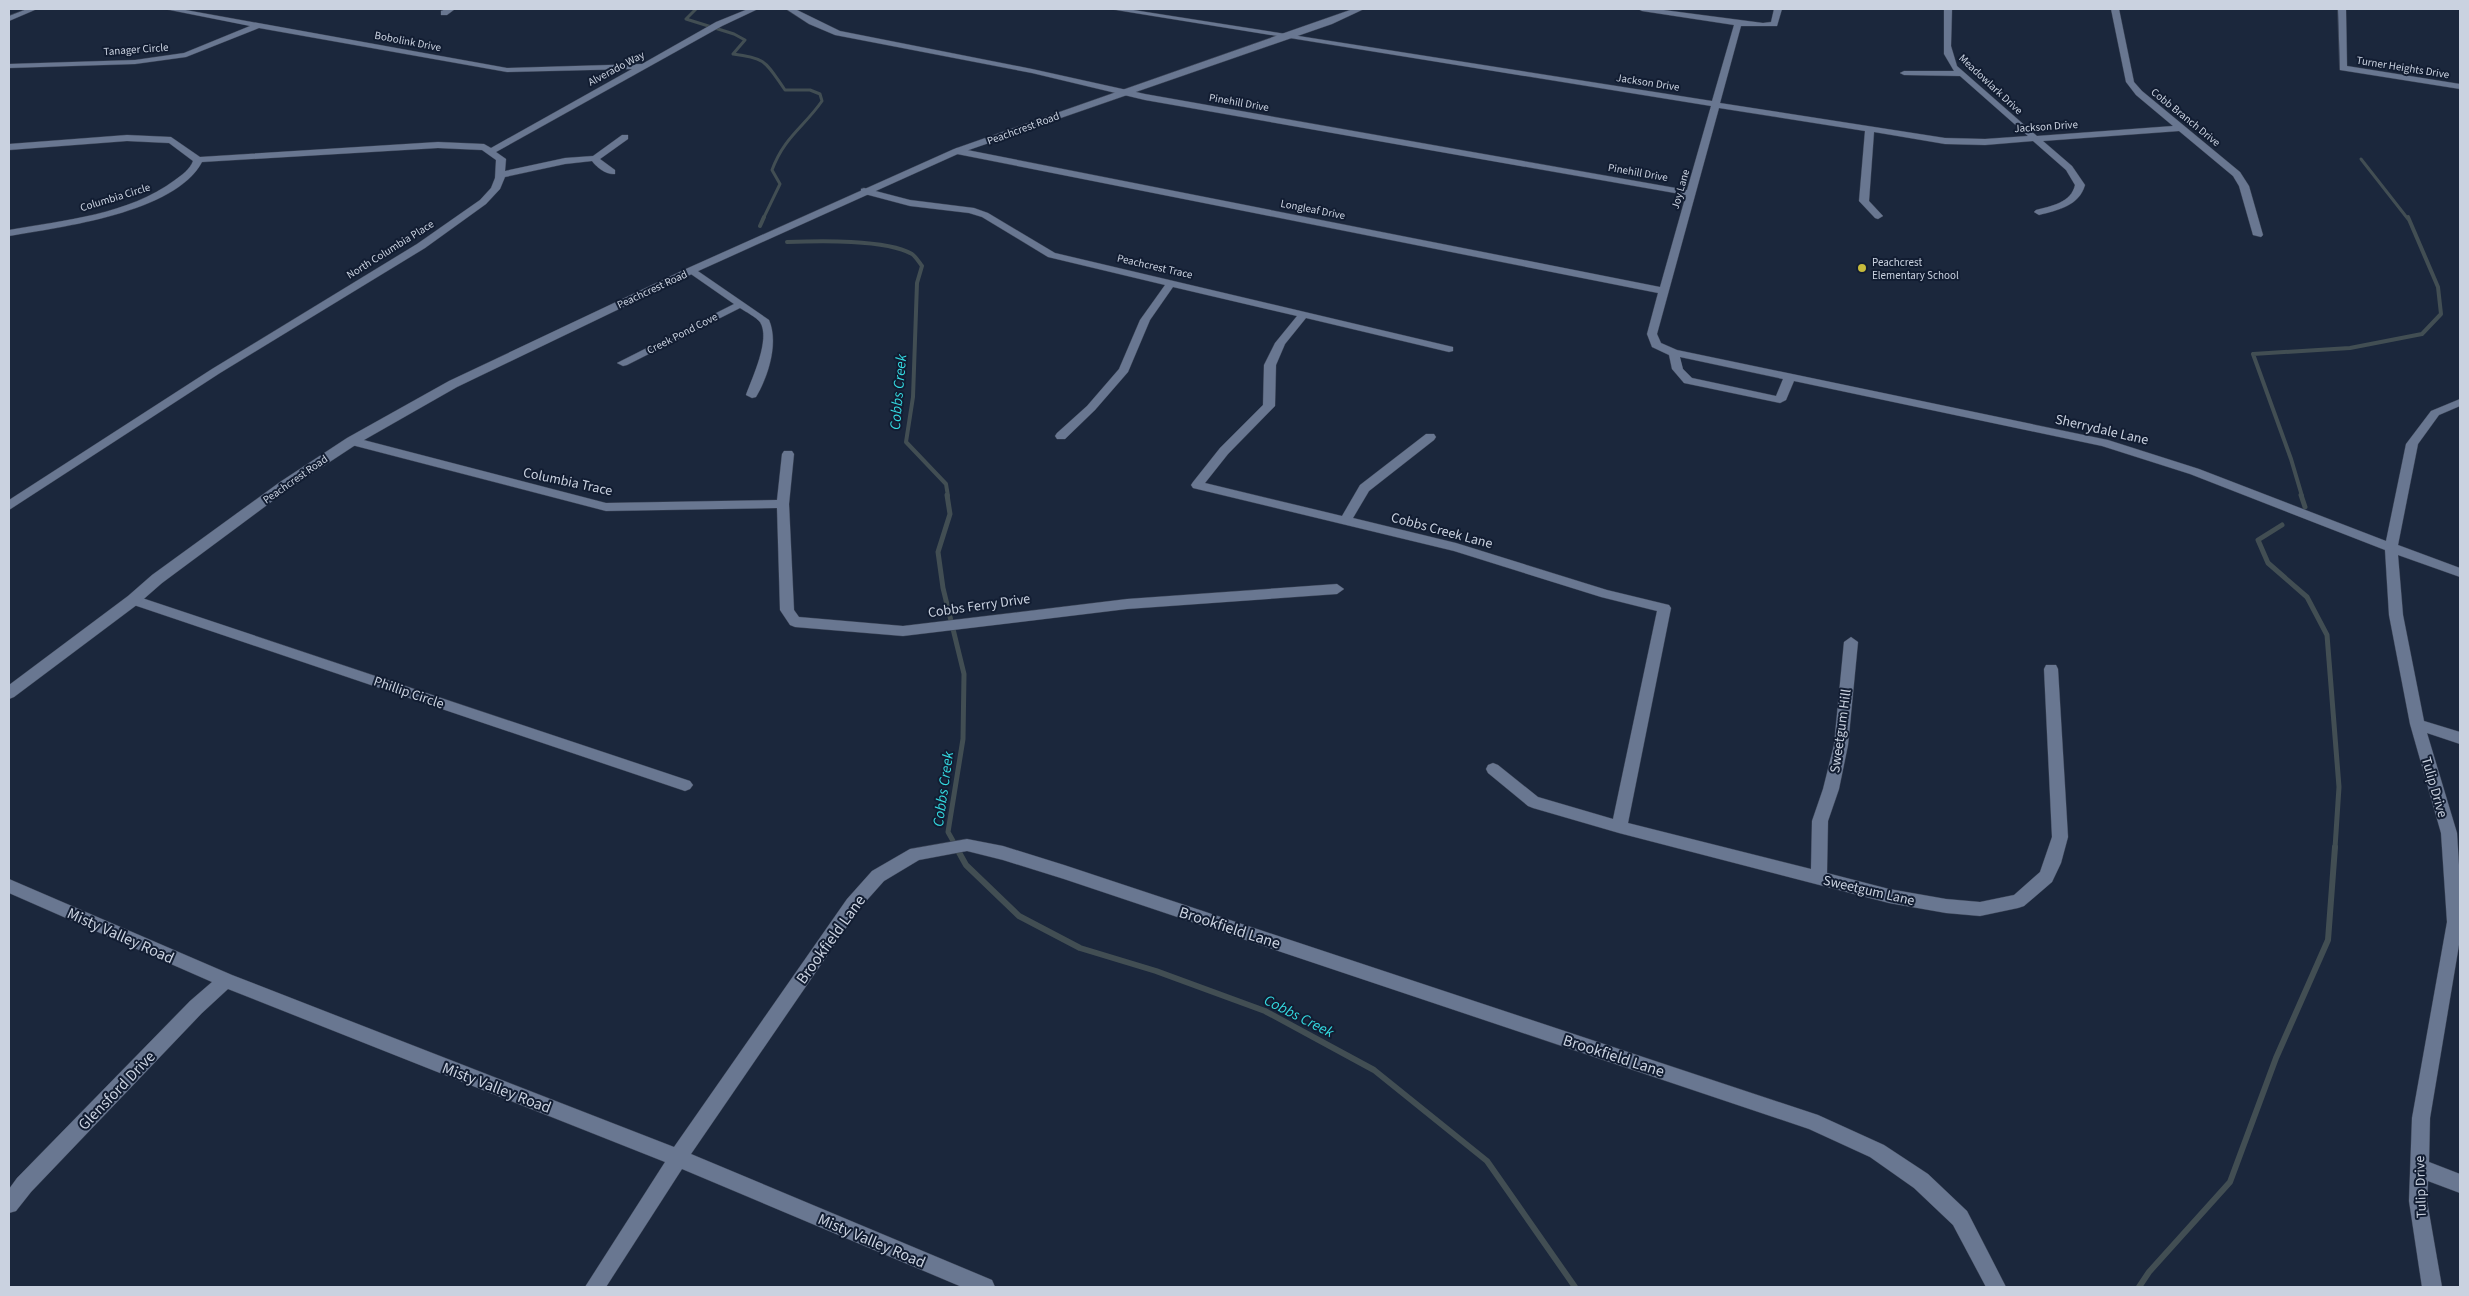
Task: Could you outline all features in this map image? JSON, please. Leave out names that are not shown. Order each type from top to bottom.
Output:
[{"type":"street","points":[[9,19],[33,9]]},
{"type":"street","name":"Bobolink Drive","points":[[169,9],[507,70],[644,66]]},
{"type":"street","name":"Alverado Way","points":[[491,150],[719,24],[754,9]]},
{"type":"street","name":"Pinehill Drive","points":[[790,9],[812,22],[838,33],[1125,91],[1691,193]]},
{"type":"street","name":"Jackson Drive","points":[[1114,9],[1960,142],[2180,128]]},
{"type":"street","name":"Peachcrest Road","points":[[9,693],[133,600],[157,579],[277,491],[352,441],[453,384],[692,270],[864,191],[957,151],[1360,9]]},
{"type":"street","points":[[1642,9],[1763,25],[1774,24],[1778,9]]},
{"type":"street","name":"Meadowlark Drive","points":[[1948,9],[1949,60],[1961,74],[2069,168],[2080,185],[2079,193],[2072,201],[2040,212]]},
{"type":"street","name":"Cobb Branch Drive","points":[[2115,9],[2130,82],[2139,93],[2237,174],[2244,186],[2258,235]]},
{"type":"street","name":"Turner Heights Drive","points":[[2342,9],[2343,68],[2460,87]]},
{"type":"street","name":"Joy Lane","points":[[1722,363],[1674,353],[1656,345],[1652,334],[1738,23]]},
{"type":"street","name":"Tanager Circle","points":[[9,66],[135,62],[186,55],[226,41],[259,25]]},
{"type":"street","points":[[1904,74],[1961,74]]},
{"type":"street","points":[[1870,129],[1864,201],[1878,216]]},
{"type":"street","points":[[9,147],[127,138],[171,140],[198,160],[402,146],[484,147],[491,150],[501,159],[501,175],[595,158],[625,137]]},
{"type":"street","name":"Longleaf Drive","points":[[957,151],[1664,291]]},
{"type":"street","points":[[595,158],[599,164],[612,172]]},
{"type":"street","name":"Columbia Circle","points":[[9,233],[96,216],[140,203],[168,191],[192,170],[198,160]]},
{"type":"street","name":"North Columbia Place","points":[[9,506],[216,371],[421,246],[483,202],[495,189],[501,175]]},
{"type":"street","name":"Peachcrest Trace","points":[[864,191],[910,203],[971,210],[985,215],[1037,248],[1052,255],[1449,349]]},
{"type":"street","points":[[692,270],[764,320],[769,327],[768,344],[752,395]]},
{"type":"street","points":[[1061,436],[1091,408],[1124,370],[1146,320],[1170,283]]},
{"type":"street","name":"Creek Pond Cove","points":[[624,362],[741,304]]},
{"type":"street","name":"Cobbs Creek Lane","points":[[1304,314],[1280,343],[1270,365],[1269,406],[1224,451],[1197,485],[1456,547],[1565,582],[1664,608],[1619,828]]},
{"type":"street","points":[[1674,353],[1674,362],[1678,371],[1688,381],[1780,400],[1790,377]]},
{"type":"street","name":"Sherrydale Lane","points":[[1722,363],[2104,443],[2145,454],[2391,549],[2460,572]]},
{"type":"street","name":"Tulip Drive","points":[[2432,1287],[2418,1201],[2421,1118],[2457,924],[2448,833],[2417,724],[2396,615],[2391,549],[2412,444],[2435,413],[2460,402]]},
{"type":"street","points":[[1345,521],[1364,488],[1430,437]]},
{"type":"street","name":"Columbia Trace","points":[[352,441],[606,507],[783,504]]},
{"type":"street","name":"Cobbs Ferry Drive","points":[[788,454],[783,504],[788,610],[795,622],[903,631],[1127,604],[1337,589]]},
{"type":"street","name":"Phillip Circle","points":[[133,600],[685,785]]},
{"type":"street","name":"Sweetgum Hill","points":[[1819,878],[1820,821],[1831,789],[1841,745],[1851,642]]},
{"type":"street","name":"Sweetgum Lane","points":[[1492,769],[1533,802],[1619,828],[1889,896],[1946,906],[1980,909],[2018,901],[2046,877],[2054,863],[2060,837],[2051,668]]},
{"type":"street","points":[[2417,724],[2460,738]]},
{"type":"street","name":"Brookfield Lane","points":[[595,1287],[678,1158],[853,904],[878,876],[916,854],[967,845],[1003,853],[1064,872],[1812,1120],[1877,1151],[1921,1181],[1960,1218],[1996,1287]]},
{"type":"street","name":"Misty Valley Road","points":[[9,886],[226,980],[678,1158],[985,1287]]},
{"type":"street","name":"Glensford Drive","points":[[9,1204],[24,1185],[196,1007],[226,980]]},
{"type":"street","points":[[2418,1168],[2442,1175],[2460,1184]]},
{"type":"waterway","name":"Cobbs Creek","points":[[696,9],[686,19],[734,34],[745,40],[733,54],[753,58],[765,63],[785,90],[810,90],[820,94],[822,101],[788,141],[777,159],[772,170],[780,184],[763,219]]},
{"type":"waterway","points":[[2361,159],[2408,219]]},
{"type":"waterway","name":"Cobbs Creek","points":[[760,226],[764,217]]},
{"type":"waterway","points":[[2302,496],[2291,459],[2253,354],[2350,348],[2422,334],[2441,314],[2438,287],[2408,217]]},
{"type":"waterway","name":"Cobbs Creek","points":[[787,242],[851,242],[886,246],[912,254],[922,266],[917,283],[913,397],[906,442],[946,484],[948,496]]},
{"type":"waterway","name":"Cobbs Creek","points":[[947,495],[950,514],[938,552],[943,588],[964,674],[963,739],[948,832],[957,848]]},
{"type":"waterway","points":[[2301,495],[2305,507]]},
{"type":"waterway","points":[[2282,525],[2258,540],[2268,563],[2307,597],[2327,635],[2339,787],[2335,848]]},
{"type":"waterway","name":"Cobbs Creek","points":[[956,847],[966,865],[1019,916],[1080,948],[1156,971],[1265,1011],[1374,1070],[1487,1161],[1575,1287]]},
{"type":"waterway","points":[[2139,1287],[2149,1272],[2230,1182],[2276,1058],[2328,940],[2335,847]]},
{"type":"place","name":"Peachcrest Elementary School","points":[[1862,268]]}]
